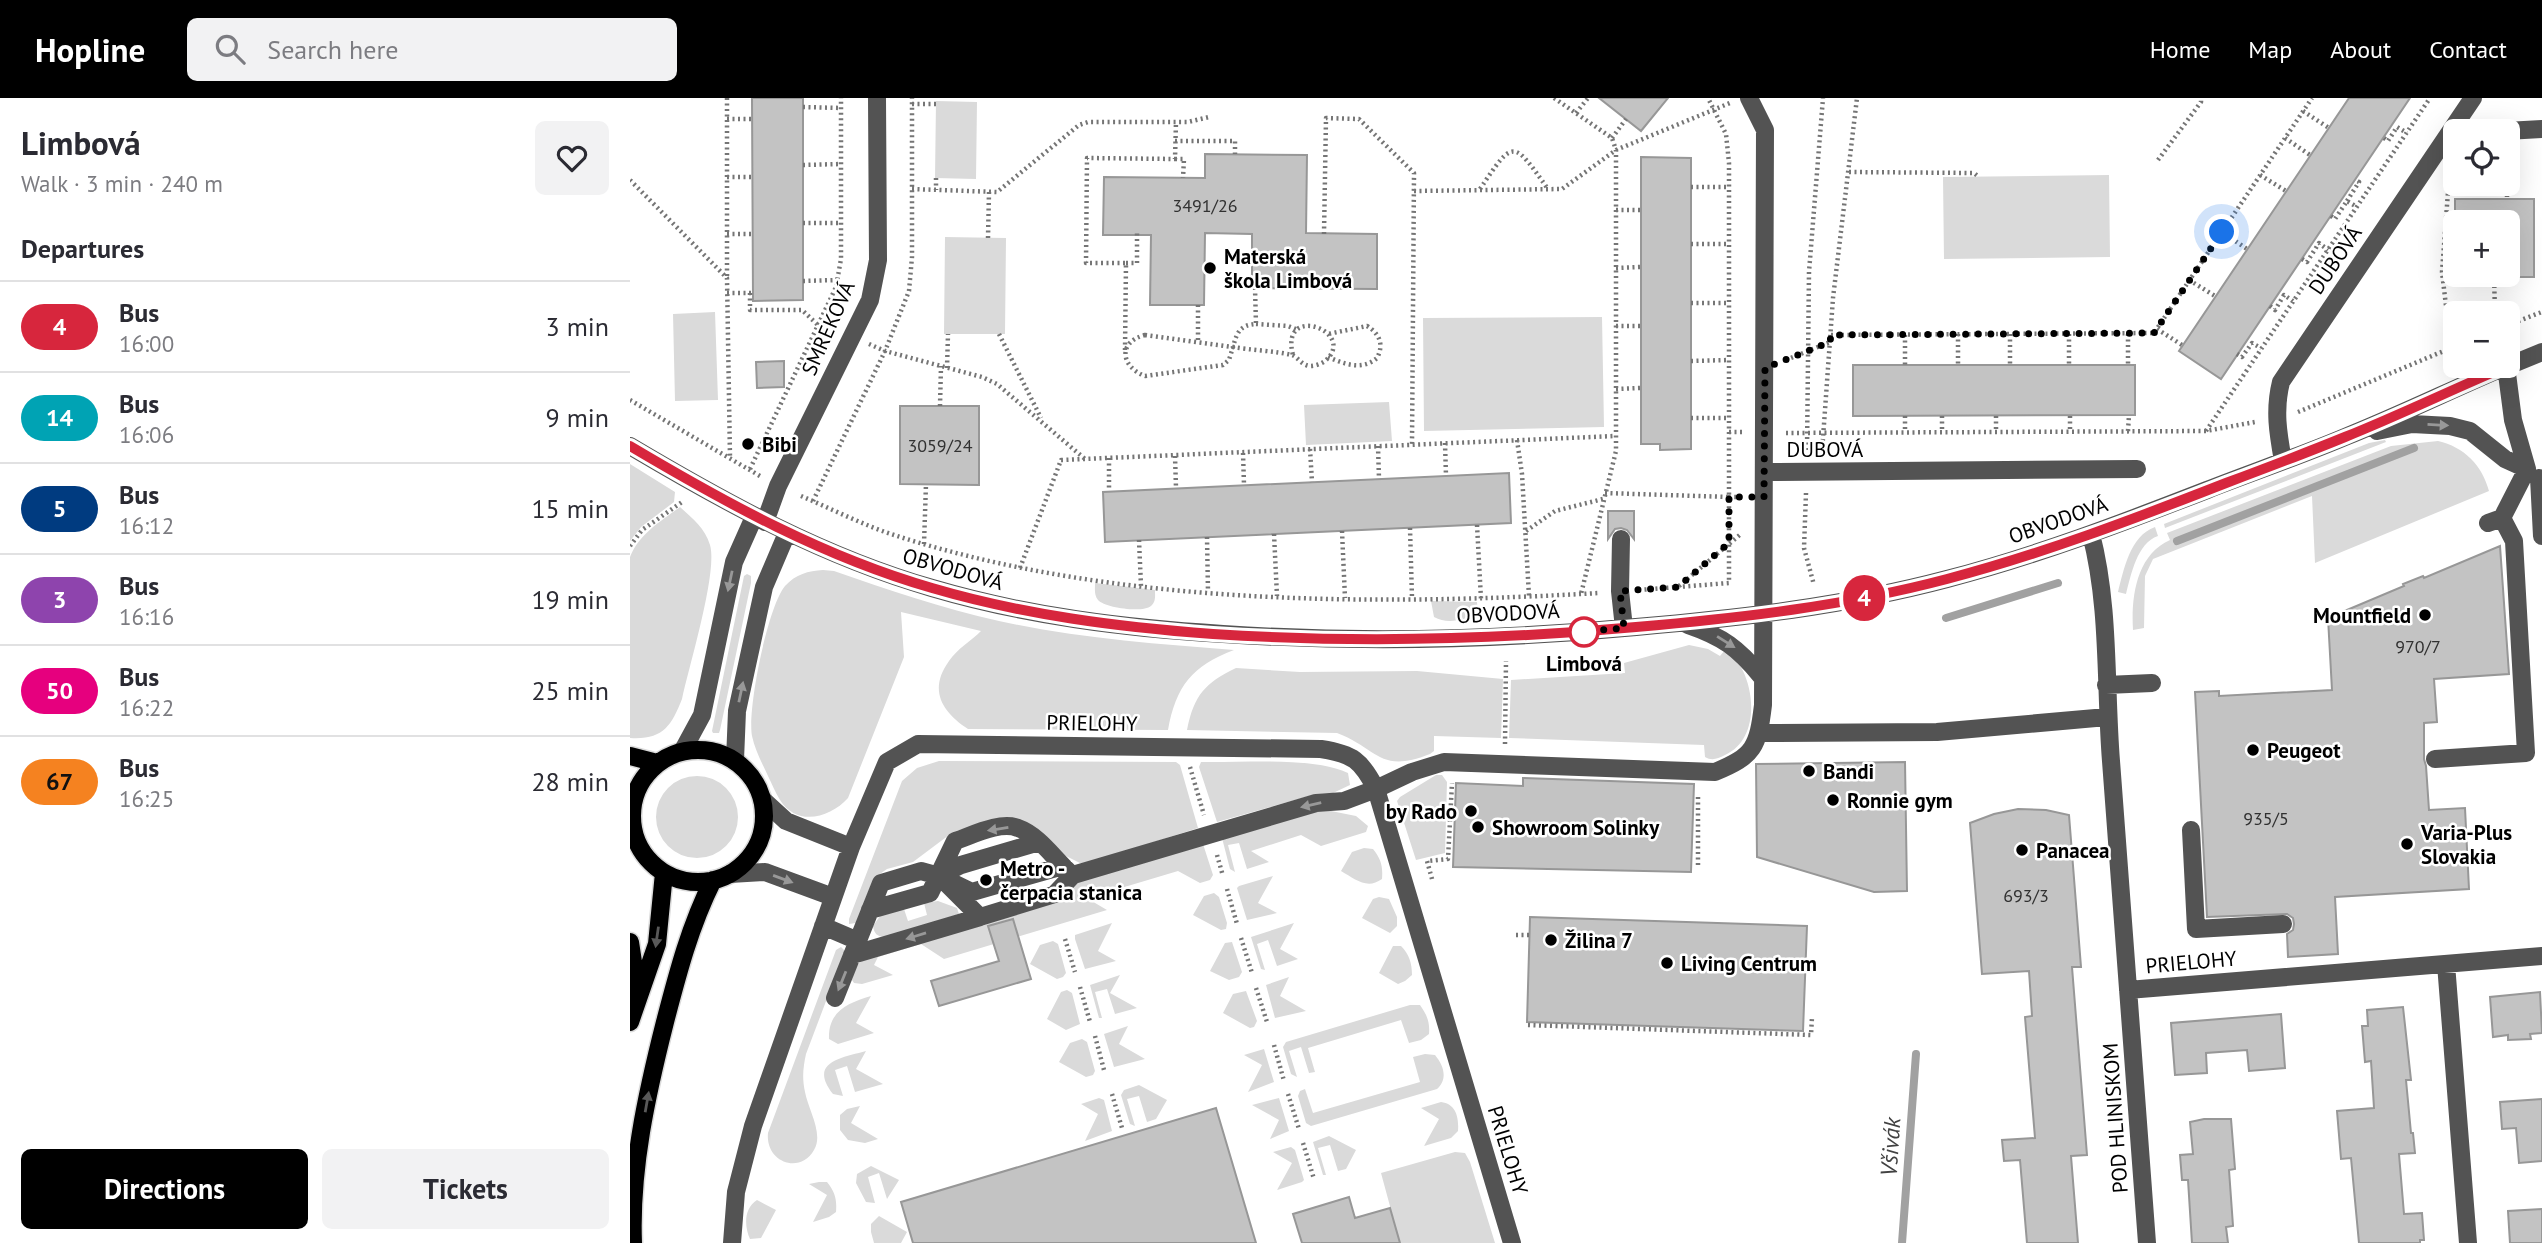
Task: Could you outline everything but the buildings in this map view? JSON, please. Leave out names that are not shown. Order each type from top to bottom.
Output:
[{"type":"main road","points":[[684,750],[710,750],[735,760],[753,778],[763,800],[765,822],[759,843],[747,861],[730,874],[713,880],[687,881],[664,873],[646,857],[635,836],[631,812],[638,785],[657,763],[684,750]]},
{"type":"main road","points":[[630,756],[657,763]]},
{"type":"main road","points":[[630,1022],[657,944],[664,873]]},
{"type":"main road","points":[[633,1243],[637,1166],[653,1069],[683,950],[696,914],[713,880]]},
{"type":"main road","points":[[630,942],[638,999]]},
{"type":"street","name":"SMREKOVÁ","points":[[684,750],[702,715],[734,562],[778,485],[870,300],[878,260],[877,98]]},
{"type":"street","points":[[939,876],[972,892],[1068,870],[1315,803],[1344,801],[1412,772],[1444,762],[1715,772],[1740,762],[1753,747],[1760,733],[1763,705],[1761,676],[1765,472],[1765,130],[1749,98]]},
{"type":"street","name":"DUBOVÁ","points":[[2462,119],[2473,98]]},
{"type":"street","points":[[2520,130],[2542,129]]},
{"type":"street","name":"DUBOVÁ","points":[[2283,461],[2276,418],[2276,401],[2281,382],[2443,150]]},
{"type":"street","name":"OBVODOVÁ","points":[[2520,361],[2542,352]]},
{"type":"street","name":"OBVODOVÁ","points":[[630,446],[786,533],[873,569],[931,588],[1005,607],[1080,621],[1151,630],[1289,639],[1436,640],[1682,623],[1821,606],[1887,594],[2011,561],[2091,534],[2346,437],[2480,378]]},
{"type":"street","points":[[2508,378],[2513,420],[2533,474],[2542,536]]},
{"type":"street","points":[[2346,437],[2412,424],[2450,426],[2470,431],[2505,459],[2533,474]]},
{"type":"street","name":"DUBOVÁ","points":[[1765,472],[2137,469]]},
{"type":"street","points":[[2435,759],[2526,753],[2514,541],[2495,521],[2533,474]]},
{"type":"street","points":[[735,760],[737,711],[764,587],[786,533]]},
{"type":"street","name":"PRIELOHY","points":[[2091,534],[2100,575],[2128,990],[2542,956]]},
{"type":"street","points":[[1621,539],[1620,591],[1624,628]]},
{"type":"street","points":[[1682,623],[1710,632],[1731,644],[1761,676]]},
{"type":"street","points":[[2106,685],[2152,683]]},
{"type":"street","points":[[1760,733],[1937,732],[2108,717]]},
{"type":"street","name":"PRIELOHY","points":[[732,1243],[736,1192],[753,1126],[851,847],[887,762],[918,744],[1321,749],[1343,753],[1365,767],[1376,789],[1512,1243]]},
{"type":"street","points":[[763,800],[786,821],[851,847]]},
{"type":"street","points":[[835,998],[870,910],[930,893],[955,841],[1000,827],[1018,828],[1039,842],[1068,870]]},
{"type":"street","points":[[2191,830],[2196,929],[2283,924]]},
{"type":"street","points":[[939,876],[961,865],[1039,842]]},
{"type":"street","points":[[823,926],[855,948],[980,917],[1055,894],[1068,870]]},
{"type":"street","points":[[730,874],[765,872],[833,897]]},
{"type":"street","points":[[939,876],[980,917]]},
{"type":"street","points":[[2446,964],[2468,1243]]},
{"type":"street","name":"POD HLINISKOM","points":[[2128,990],[2147,1243]]},
{"type":"path","points":[[727,98],[730,458]]},
{"type":"path","points":[[750,469],[820,324],[837,281],[841,260],[841,98]]},
{"type":"path","points":[[1554,98],[1612,138],[1616,150],[1616,451],[1580,594]]},
{"type":"path","points":[[1576,113],[1588,98]]},
{"type":"path","points":[[802,496],[892,534],[924,544],[1020,568],[1141,586],[1278,596],[1481,599],[1729,583],[1729,187],[1726,134],[1709,98]]},
{"type":"path","points":[[1814,471],[1807,433],[1809,272],[1823,98]]},
{"type":"path","points":[[1821,606],[1804,548],[1814,471],[1823,434],[1830,342],[1857,98]]},
{"type":"path","points":[[2158,160],[2201,102],[2201,98]]},
{"type":"path","points":[[1831,335],[2154,333],[2312,98]]},
{"type":"path","points":[[2206,431],[2430,98]]},
{"type":"path","points":[[912,104],[936,104]]},
{"type":"path","points":[[803,107],[841,108]]},
{"type":"path","points":[[1414,191],[1562,189],[1616,150],[1716,109]]},
{"type":"path","points":[[2303,111],[2329,128]]},
{"type":"path","points":[[912,189],[997,192],[1079,125],[1088,122],[1188,122],[1209,117]]},
{"type":"path","points":[[1324,234],[1325,118],[1359,119],[1414,173],[1412,444]]},
{"type":"path","points":[[727,119],[752,119]]},
{"type":"path","points":[[1612,138],[1626,119]]},
{"type":"path","points":[[1175,159],[1176,122]]},
{"type":"path","points":[[2384,138],[2388,141],[2397,127],[2407,133]]},
{"type":"path","points":[[2285,138],[2310,155]]},
{"type":"path","points":[[1175,141],[1235,141],[1235,155]]},
{"type":"path","points":[[1479,190],[1502,156],[1507,152],[1517,151],[1524,155],[1548,189]]},
{"type":"path","points":[[1137,232],[1137,264],[1086,263],[1087,158],[1184,159],[1183,178]]},
{"type":"path","points":[[803,165],[841,164]]},
{"type":"path","points":[[1849,172],[1974,173],[1979,177]]},
{"type":"path","points":[[2260,175],[2286,191]]},
{"type":"path","points":[[727,177],[752,177]]},
{"type":"path","points":[[936,178],[936,190]]},
{"type":"path","points":[[630,180],[727,278]]},
{"type":"path","points":[[2331,216],[2335,219],[2359,182],[2356,180]]},
{"type":"path","points":[[1691,187],[1729,187]]},
{"type":"path","points":[[988,238],[989,192]]},
{"type":"path","points":[[2446,301],[2442,272],[2448,196]]},
{"type":"path","points":[[2347,201],[2357,207]]},
{"type":"path","points":[[1616,210],[1640,210]]},
{"type":"path","points":[[803,223],[841,223]]},
{"type":"path","points":[[2222,232],[2247,249]]},
{"type":"path","points":[[727,234],[752,234]]},
{"type":"path","points":[[2302,259],[2306,262],[2319,243],[2328,250]]},
{"type":"path","points":[[1691,244],[1729,244]]},
{"type":"path","points":[[1126,264],[1125,350],[1130,367],[1136,373],[1145,376],[1223,365],[1229,360],[1238,330],[1244,326],[1288,326],[1298,330]]},
{"type":"path","points":[[1616,268],[1640,267]]},
{"type":"path","points":[[803,281],[837,281]]},
{"type":"path","points":[[2189,281],[2215,296]]},
{"type":"path","points":[[1255,288],[1256,324]]},
{"type":"path","points":[[727,293],[751,293],[750,310],[802,310],[820,324],[852,335],[885,351],[982,377],[997,384],[1086,460]]},
{"type":"path","points":[[2270,306],[2275,310],[2284,295],[2293,302]]},
{"type":"path","points":[[1691,303],[1729,303]]},
{"type":"path","points":[[1198,305],[1198,342]]},
{"type":"path","points":[[2520,320],[2542,312]]},
{"type":"path","points":[[1125,350],[1128,343],[1144,335],[1293,355],[1308,366],[1317,365],[1328,357],[1332,345],[1328,334],[1315,325],[1298,330],[1292,337],[1293,355]]},
{"type":"path","points":[[1328,334],[1360,326],[1367,327],[1377,334],[1381,343],[1377,358],[1366,365],[1347,365],[1328,357]]},
{"type":"path","points":[[1616,326],[1641,326]]},
{"type":"path","points":[[2157,329],[2182,345]]},
{"type":"path","points":[[947,368],[948,334]]},
{"type":"path","points":[[999,334],[1043,422]]},
{"type":"path","points":[[1958,334],[1958,365]]},
{"type":"path","points":[[2010,334],[2010,365]]},
{"type":"path","points":[[2069,334],[2069,365]]},
{"type":"path","points":[[2128,334],[2128,365]]},
{"type":"path","points":[[1905,335],[1905,365]]},
{"type":"path","points":[[1765,368],[1830,342]]},
{"type":"path","points":[[2238,354],[2242,357],[2252,342],[2261,348]]},
{"type":"path","points":[[2291,415],[2443,351]]},
{"type":"path","points":[[1691,361],[1729,360]]},
{"type":"path","points":[[940,366],[940,405]]},
{"type":"path","points":[[1616,388],[1641,388]]},
{"type":"path","points":[[630,400],[764,479]]},
{"type":"path","points":[[2128,431],[2129,415]]},
{"type":"path","points":[[1905,416],[1905,433]]},
{"type":"path","points":[[1942,416],[1942,433]]},
{"type":"path","points":[[1996,416],[1996,432]]},
{"type":"path","points":[[2070,416],[2070,432]]},
{"type":"path","points":[[1691,418],[1729,418]]},
{"type":"path","points":[[1729,432],[1823,434],[2206,431],[2258,422]]},
{"type":"path","points":[[1020,568],[1060,460],[1615,436]]},
{"type":"path","points":[[1517,440],[1529,596]]},
{"type":"path","points":[[1445,443],[1446,476]]},
{"type":"path","points":[[1378,446],[1379,479]]},
{"type":"path","points":[[1310,449],[1312,482]]},
{"type":"path","points":[[1243,453],[1244,485]]},
{"type":"path","points":[[1175,456],[1176,488]]},
{"type":"path","points":[[1110,458],[1110,491]]},
{"type":"path","points":[[924,544],[926,484]]},
{"type":"path","points":[[1525,532],[1555,510],[1605,496],[1764,497]]},
{"type":"path","points":[[630,546],[642,530],[678,503],[686,501]]},
{"type":"path","points":[[1478,525],[1481,599]]},
{"type":"path","points":[[1410,528],[1412,598]]},
{"type":"path","points":[[1342,531],[1345,598]]},
{"type":"path","points":[[1678,587],[1745,531]]},
{"type":"path","points":[[1274,534],[1278,596]]},
{"type":"path","points":[[1207,537],[1208,592]]},
{"type":"path","points":[[1139,540],[1141,586]]},
{"type":"path","points":[[1504,752],[1506,661]]},
{"type":"path","points":[[1188,762],[1208,826]]},
{"type":"path","points":[[1432,879],[1427,861],[1448,859],[1452,780],[1463,781]]},
{"type":"path","points":[[1696,790],[1699,796],[1698,865]]},
{"type":"path","points":[[1216,853],[1223,876]]},
{"type":"path","points":[[1227,889],[1237,924]]},
{"type":"path","points":[[1516,935],[1530,935]]},
{"type":"path","points":[[1065,939],[1076,972]]},
{"type":"path","points":[[1241,939],[1252,973]]},
{"type":"path","points":[[1080,987],[1090,1022]]},
{"type":"path","points":[[1256,988],[1267,1022]]},
{"type":"path","points":[[1528,1025],[1811,1035],[1812,1017]]},
{"type":"path","points":[[1094,1036],[1104,1070]]},
{"type":"path","points":[[1274,1045],[1284,1081]]},
{"type":"path","points":[[1111,1094],[1122,1128]]},
{"type":"path","points":[[1288,1094],[1299,1129]]},
{"type":"path","points":[[1303,1143],[1314,1179]]},
{"type":"shaded area","points":[[936,101],[977,102],[976,179],[935,178]]},
{"type":"shaded area","points":[[2109,175],[2110,257],[1944,259],[1943,177]]},
{"type":"shaded area","points":[[945,237],[1006,238],[1005,334],[944,334]]},
{"type":"shaded area","points":[[715,312],[718,400],[675,401],[673,314]]},
{"type":"shaded area","points":[[1602,317],[1604,427],[1424,431],[1423,318]]},
{"type":"shaded area","points":[[1389,402],[1392,441],[1306,445],[1304,405]]},
{"type":"shaded area","points":[[2438,441],[2471,458],[2482,473],[2489,491],[2315,563],[2312,496],[2153,559],[2145,576],[2144,628],[2133,630],[2133,605],[2138,579],[2150,556],[2170,540],[2167,533],[2391,446]]},
{"type":"shaded area","points":[[2386,442],[2165,528],[2164,524],[2369,443]]},
{"type":"shaded area","points":[[630,464],[675,492],[674,502],[641,527],[630,541]]},
{"type":"shaded area","points":[[680,507],[701,528],[710,545],[710,576],[702,620],[682,699],[674,717],[658,734],[630,738],[630,557],[645,535]]},
{"type":"shaded area","points":[[2155,527],[2158,536],[2140,552],[2126,594],[2118,592],[2134,545],[2146,531]]},
{"type":"shaded area","points":[[823,570],[834,571],[957,610],[1028,627],[1115,640],[1234,650],[1207,663],[1188,680],[1176,701],[1168,730],[968,729],[945,708],[939,691],[939,681],[952,657],[981,631],[901,612],[904,657],[848,798],[823,815],[804,817],[795,814],[780,800],[755,746],[751,723],[760,658],[778,597],[785,586],[798,576]]},
{"type":"shaded area","points":[[744,576],[751,576],[751,583],[720,730],[719,733],[713,733]]},
{"type":"shaded area","points":[[1095,583],[1155,590],[1154,601],[1151,606],[1140,609],[1108,605],[1098,600]]},
{"type":"shaded area","points":[[1431,601],[1477,602],[1478,615],[1445,621],[1434,617]]},
{"type":"shaded area","points":[[1689,645],[1708,649],[1720,656],[1725,650],[1739,665],[1747,682],[1751,706],[1748,729],[1743,740],[1725,755],[1715,759],[1705,757],[1704,745],[1509,738],[1511,680],[1625,673],[1624,663]]},
{"type":"shaded area","points":[[1236,668],[1300,672],[1417,671],[1503,679],[1501,738],[1434,736],[1434,751],[1430,754],[1400,761],[1380,757],[1337,733],[1187,730],[1193,708],[1202,692],[1216,679]]},
{"type":"shaded area","points":[[939,761],[1176,762],[1180,765],[1198,828],[1088,863],[1080,863],[993,820],[953,832],[913,862],[887,869],[877,876],[856,923],[849,924],[902,781],[917,768]]},
{"type":"shaded area","points":[[1201,762],[1315,764],[1348,773],[1350,785],[1333,793],[1316,794],[1217,822],[1199,767]]},
{"type":"shaded area","points":[[1436,775],[1442,775],[1447,782],[1445,853],[1416,860],[1397,801]]},
{"type":"shaded area","points":[[689,776],[705,776],[720,783],[731,794],[738,809],[735,833],[726,846],[705,858],[689,858],[674,851],[663,840],[656,825],[656,809],[663,794],[674,783]]},
{"type":"shaded area","points":[[1326,810],[1356,816],[1368,826],[1366,832],[1321,846],[1301,835],[1251,851],[1269,862],[1247,869],[1239,843],[1228,845],[1235,872],[1230,869],[1222,838],[1309,812]]},
{"type":"shaded area","points":[[1203,844],[1213,875],[1210,880],[1200,883],[1178,871],[1091,897],[1090,900],[1107,910],[944,959],[921,944],[878,957],[874,965],[893,975],[862,984],[852,980],[854,968],[864,959],[1075,882]]},
{"type":"shaded area","points":[[1364,848],[1373,849],[1382,866],[1382,879],[1371,884],[1361,882],[1341,871],[1352,852]]},
{"type":"shaded area","points":[[1273,876],[1258,903],[1277,913],[1247,920],[1237,888]]},
{"type":"shaded area","points":[[1214,893],[1219,897],[1227,923],[1226,929],[1221,930],[1193,915],[1204,896]]},
{"type":"shaded area","points":[[1373,899],[1389,899],[1397,917],[1397,926],[1390,933],[1362,918]]},
{"type":"shaded area","points":[[938,901],[957,908],[959,914],[885,937],[874,931],[873,926],[880,916],[904,909],[908,921],[927,915],[924,903]]},
{"type":"shaded area","points":[[1112,923],[1098,951],[1116,961],[1085,969],[1075,935]]},
{"type":"shaded area","points":[[1294,923],[1280,949],[1298,959],[1277,966],[1268,940],[1257,944],[1265,970],[1261,969],[1251,937]]},
{"type":"shaded area","points":[[1053,941],[1058,944],[1066,973],[1057,979],[1030,964],[1040,945]]},
{"type":"shaded area","points":[[1232,942],[1242,972],[1239,977],[1229,980],[1210,971],[1225,943]]},
{"type":"shaded area","points":[[1393,946],[1401,946],[1404,949],[1411,967],[1412,975],[1398,984],[1379,973]]},
{"type":"shaded area","points":[[841,947],[845,951],[806,1054],[804,1068],[804,1087],[816,1129],[817,1144],[808,1158],[800,1162],[785,1162],[772,1151],[768,1133],[836,950]]},
{"type":"shaded area","points":[[1120,975],[1110,993],[1137,1008],[1115,1014],[1107,989],[1095,992],[1102,1018],[1099,1018],[1090,985]]},
{"type":"shaded area","points":[[1289,977],[1280,996],[1306,1011],[1275,1018],[1266,985]]},
{"type":"shaded area","points":[[1067,990],[1072,993],[1080,1024],[1066,1030],[1047,1019],[1061,992]]},
{"type":"shaded area","points":[[1246,991],[1257,1021],[1254,1027],[1250,1028],[1223,1013],[1233,994]]},
{"type":"shaded area","points":[[871,996],[856,1023],[874,1033],[838,1044],[829,1039],[832,1021],[836,1015],[847,1005]]},
{"type":"shaded area","points":[[1410,1005],[1420,1005],[1428,1019],[1429,1034],[1421,1040],[1409,1043],[1401,1020],[1308,1048],[1315,1072],[1309,1073],[1301,1047],[1289,1051],[1297,1077],[1291,1074],[1283,1047],[1286,1042]]},
{"type":"shaded area","points":[[1128,1026],[1119,1044],[1145,1059],[1114,1067],[1104,1034]]},
{"type":"shaded area","points":[[1082,1039],[1087,1042],[1095,1071],[1093,1075],[1086,1077],[1059,1062],[1070,1043]]},
{"type":"shaded area","points":[[1264,1049],[1274,1082],[1248,1092],[1262,1065],[1244,1055]]},
{"type":"shaded area","points":[[866,1051],[856,1069],[883,1084],[855,1092],[847,1066],[835,1070],[843,1096],[833,1094],[826,1083],[826,1068],[838,1059]]},
{"type":"shaded area","points":[[1435,1055],[1441,1064],[1444,1077],[1437,1089],[1311,1126],[1306,1123],[1298,1096],[1300,1091],[1305,1089],[1313,1113],[1420,1082],[1413,1057]]},
{"type":"shaded area","points":[[1139,1085],[1167,1100],[1156,1119],[1147,1122],[1139,1096],[1127,1099],[1135,1126],[1130,1124],[1121,1095],[1124,1090]]},
{"type":"shaded area","points":[[1099,1098],[1104,1100],[1112,1131],[1085,1141],[1098,1114],[1081,1104]]},
{"type":"shaded area","points":[[1279,1098],[1289,1131],[1270,1139],[1279,1120],[1252,1105]]},
{"type":"shaded area","points":[[1441,1102],[1450,1105],[1456,1112],[1458,1131],[1451,1138],[1424,1146],[1439,1119],[1421,1108]]},
{"type":"shaded area","points":[[860,1106],[851,1123],[878,1139],[865,1143],[848,1140],[840,1130],[840,1115],[847,1109]]},
{"type":"shaded area","points":[[1329,1136],[1356,1150],[1346,1169],[1338,1171],[1330,1145],[1318,1148],[1326,1175],[1323,1175],[1313,1142]]},
{"type":"shaded area","points":[[1291,1147],[1295,1150],[1304,1180],[1277,1190],[1292,1163],[1273,1152]]},
{"type":"shaded area","points":[[1455,1152],[1465,1153],[1470,1162],[1495,1243],[1400,1243],[1381,1173]]},
{"type":"shaded area","points":[[871,1166],[899,1180],[887,1199],[879,1173],[868,1177],[875,1203],[866,1202],[856,1183],[857,1174]]},
{"type":"shaded area","points":[[827,1182],[832,1189],[836,1199],[836,1212],[813,1222],[827,1195],[809,1184]]},
{"type":"shaded area","points":[[757,1200],[776,1210],[761,1238],[750,1239],[747,1212]]},
{"type":"shaded area","points":[[879,1216],[907,1232],[901,1243],[874,1243],[871,1224]]},
{"type":"waterway","points":[[2177,541],[2414,448]]},
{"type":"waterway","points":[[1946,618],[2058,583]]},
{"type":"waterway","name":"Všivák","points":[[1902,1243],[1916,1054]]},
{"type":"bus line","name":"4","points":[[630,446],[754,517],[820,548],[931,588],[1005,607],[1080,621],[1151,630],[1289,639],[1436,640],[1599,631],[1682,623],[1808,608],[1887,594],[2011,561],[2091,534],[2346,437],[2481,378]]},
{"type":"place","name":"Materská škola Limbová","points":[[1210,268]]},
{"type":"place","name":"Bibi","points":[[748,444]]},
{"type":"place","name":"Mountfield","points":[[2425,615]]},
{"type":"place","name":"Limbová","points":[[1584,632]]},
{"type":"place","name":"Peugeot","points":[[2253,750]]},
{"type":"place","name":"Bandi","points":[[1809,771]]},
{"type":"place","name":"Ronnie gym","points":[[1833,800]]},
{"type":"place","name":"by Rado","points":[[1471,811]]},
{"type":"place","name":"Showroom Solinky","points":[[1478,827]]},
{"type":"place","name":"Varia-Plus Slovakia","points":[[2407,844]]},
{"type":"place","name":"Panacea","points":[[2022,850]]},
{"type":"place","name":"Metro - čerpacia stanica","points":[[986,880]]},
{"type":"place","name":"Žilina 7","points":[[1551,940]]},
{"type":"place","name":"Living Centrum","points":[[1667,963]]},
{"type":"route","points":[[1584,632],[1575,632],[1624,628],[1620,591],[1678,587],[1729,543],[1729,497],[1764,497],[1765,368],[1830,342],[1831,335],[2154,333],[2222,232]]}]
